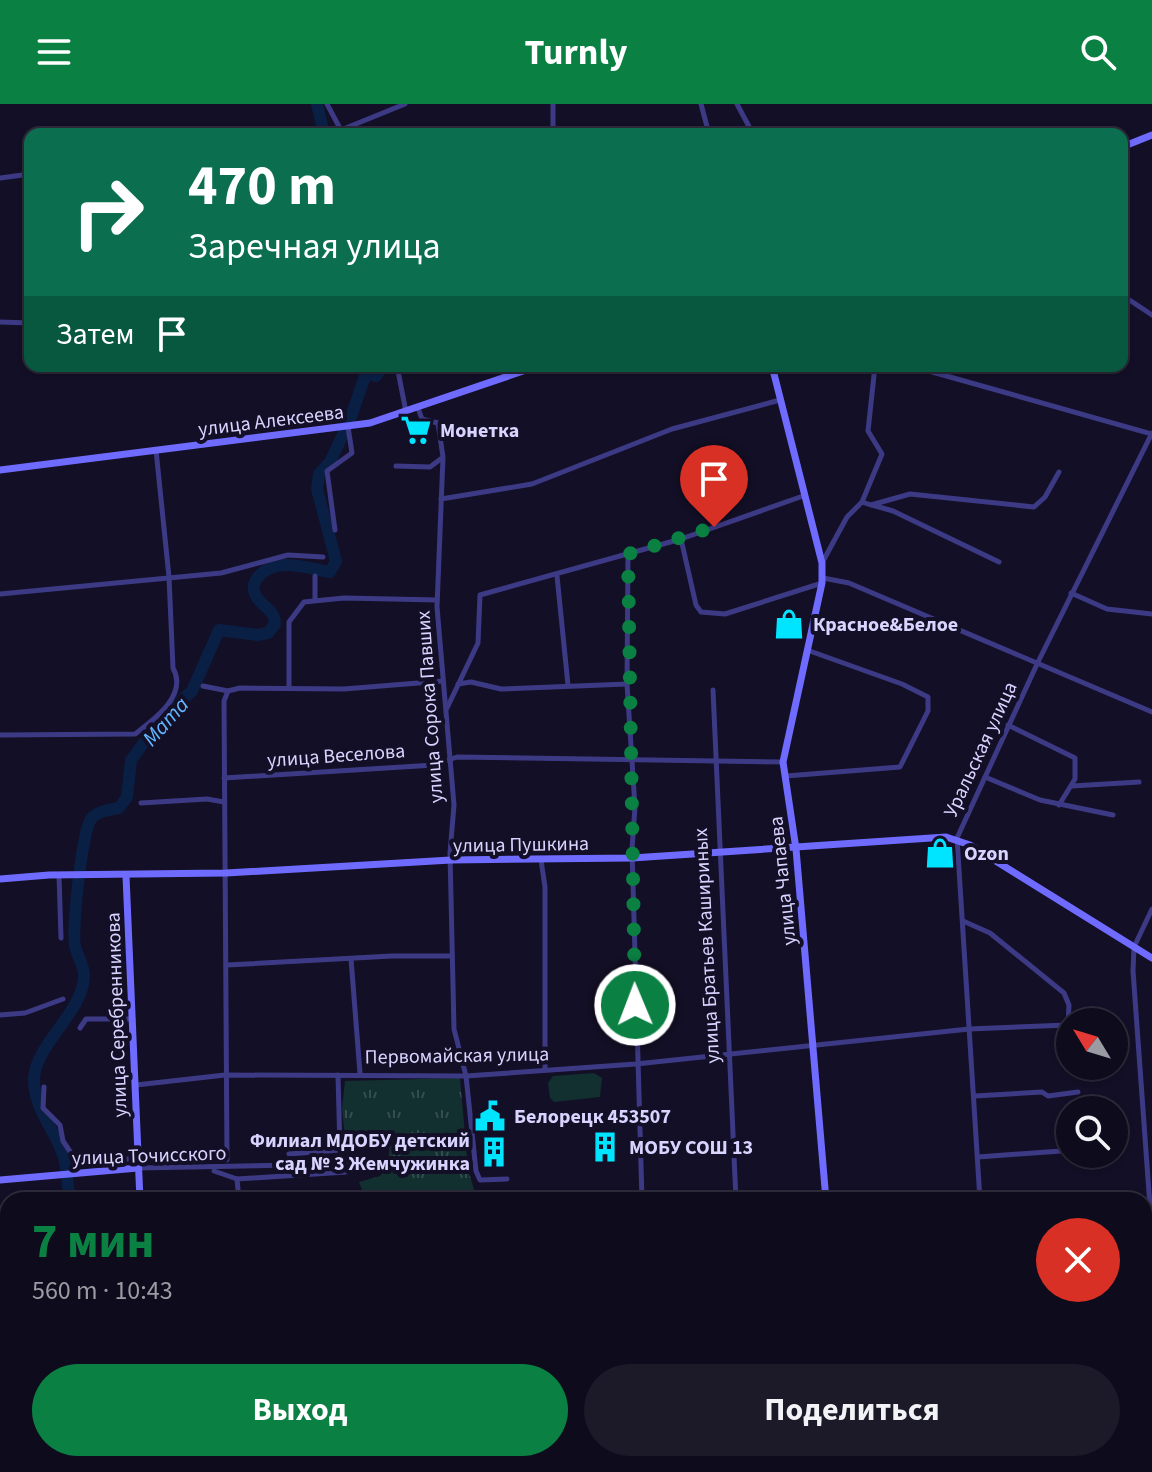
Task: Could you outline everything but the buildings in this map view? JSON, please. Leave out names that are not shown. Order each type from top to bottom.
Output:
[{"type":"street","points":[[327,104],[340,128]]},
{"type":"street","points":[[351,128],[405,104]]},
{"type":"street","points":[[553,104],[553,128]]},
{"type":"street","points":[[701,104],[707,128]]},
{"type":"street","points":[[737,104],[750,128]]},
{"type":"street","points":[[1128,145],[1152,135]]},
{"type":"street","points":[[0,178],[24,175]]},
{"type":"street","points":[[1128,299],[1152,315]]},
{"type":"street","points":[[0,322],[24,323]]},
{"type":"street","points":[[398,372],[406,412]]},
{"type":"street","name":"улица Алексеева","points":[[0,470],[351,426],[406,412],[521,372]]},
{"type":"street","name":"улица Чапаева","points":[[773,372],[822,563],[822,580],[783,762],[796,849],[825,1192]]},
{"type":"street","points":[[822,563],[847,517],[862,502],[882,454],[868,431],[874,372]]},
{"type":"street","points":[[932,372],[1151,433]]},
{"type":"street","points":[[441,499],[532,484],[672,429],[780,400]]},
{"type":"street","name":"улица Сорока Павших","points":[[418,408],[422,419],[438,423],[443,457],[437,600],[454,805],[451,860],[454,1029],[466,1076],[476,1171],[480,1180],[507,1179]]},
{"type":"street","points":[[335,530],[327,471],[352,453],[351,426]]},
{"type":"street","name":"Уральская улица","points":[[980,1192],[957,838],[1071,593],[1151,433]]},
{"type":"street","points":[[0,735],[135,734],[152,722],[177,693],[179,679],[173,668],[169,577],[156,450]]},
{"type":"street","points":[[396,466],[430,467],[443,457]]},
{"type":"street","points":[[871,505],[910,494],[1034,507],[1045,497],[1059,472]]},
{"type":"street","points":[[446,710],[478,643],[480,595],[681,539],[803,496]]},
{"type":"street","points":[[862,502],[893,511],[999,562]]},
{"type":"street","points":[[681,539],[696,605],[701,612],[725,614],[822,580],[849,583],[1152,712]]},
{"type":"street","points":[[628,554],[627,684],[635,807],[632,858],[642,1192]]},
{"type":"street","points":[[0,594],[221,573],[288,555],[323,557]]},
{"type":"street","points":[[315,576],[315,599]]},
{"type":"street","points":[[557,576],[568,685]]},
{"type":"street","points":[[1071,593],[1107,609],[1152,614]]},
{"type":"street","points":[[289,688],[289,622],[304,602],[315,599],[437,600]]},
{"type":"street","points":[[786,776],[900,767],[928,711],[928,697],[902,684],[806,650]]},
{"type":"street","points":[[203,686],[228,691],[344,689],[443,681]]},
{"type":"street","points":[[457,685],[463,681],[501,689],[627,684]]},
{"type":"street","name":"улица Братьев Кашириных","points":[[713,690],[717,853],[736,1192]]},
{"type":"street","points":[[227,1160],[224,701],[228,691]]},
{"type":"street","points":[[1008,725],[1075,758],[1077,771],[1072,786],[1059,805]]},
{"type":"street","name":"улица Веселова","points":[[224,778],[451,761],[457,757],[783,762]]},
{"type":"street","points":[[985,777],[1059,805],[1113,815]]},
{"type":"street","points":[[1072,786],[1139,782]]},
{"type":"street","points":[[141,803],[207,799],[224,802]]},
{"type":"street","name":"улица Пушкина","points":[[0,879],[59,875],[226,873],[451,860],[632,858],[796,849],[933,837],[957,838]]},
{"type":"street","points":[[957,838],[1152,958]]},
{"type":"street","points":[[541,860],[545,887],[545,1070]]},
{"type":"street","points":[[59,875],[61,938]]},
{"type":"street","name":"улица Серебренникова","points":[[126,876],[140,1192]]},
{"type":"street","points":[[1147,1192],[1134,947],[1152,909]]},
{"type":"street","name":"Первомайская улица","points":[[136,1085],[225,1075],[360,1073],[466,1076],[636,1064],[969,1029],[1068,1025],[1069,1005],[1064,993],[1042,972],[990,933],[963,921]]},
{"type":"street","points":[[227,965],[452,956]]},
{"type":"street","points":[[351,959],[360,1073]]},
{"type":"street","points":[[0,1015],[25,1013],[63,999]]},
{"type":"street","points":[[80,1028],[86,1019],[134,1019]]},
{"type":"street","points":[[289,1154],[340,1150],[338,1075]]},
{"type":"street","points":[[44,1087],[43,1108],[60,1125],[69,1155],[75,1159],[138,1164]]},
{"type":"street","points":[[975,1096],[1042,1092],[1048,1096],[1078,1092]]},
{"type":"street","points":[[978,1157],[1056,1151]]},
{"type":"street","name":"улица Точисского","points":[[0,1180],[138,1164],[205,1169],[348,1164]]},
{"type":"street","points":[[205,1169],[237,1179],[346,1172]]},
{"type":"street","points":[[237,1179],[238,1192]]},
{"type":"green space","points":[[594,1073],[602,1078],[600,1097],[554,1102],[550,1098],[548,1083],[553,1076]]},
{"type":"green space","points":[[460,1078],[468,1169],[475,1192],[363,1192],[359,1182],[380,1176],[390,1163],[389,1148],[378,1141],[346,1147],[342,1109],[345,1081]]},
{"type":"waterway","name":"Мата","points":[[317,104],[323,128]]},
{"type":"waterway","name":"Мата","points":[[69,1192],[64,1158],[41,1111],[34,1079],[42,1053],[82,989],[84,972],[75,946],[75,920],[81,860],[91,819],[104,811],[119,808],[127,797],[131,760],[164,716],[192,691],[219,630],[257,635],[268,633],[275,624],[273,614],[255,594],[254,585],[258,577],[282,565],[330,572],[336,561],[317,489],[319,474],[330,462],[351,417],[366,373],[376,376],[379,372]]},
{"type":"place","name":"Монетка","points":[[416,430]]},
{"type":"place","name":"Красное&Белое","points":[[789,624]]},
{"type":"place","name":"Ozon","points":[[940,853]]},
{"type":"place","name":"Белорецк 453507","points":[[490,1116]]},
{"type":"place","name":"МОБУ СОШ 13","points":[[605,1147]]},
{"type":"place","name":"Филиал МДОБУ детский сад № 3 Жемчужинка","points":[[494,1152]]},
{"type":"route","points":[[635,1005],[632,849],[635,807],[627,684],[628,554],[714,527]]}]
